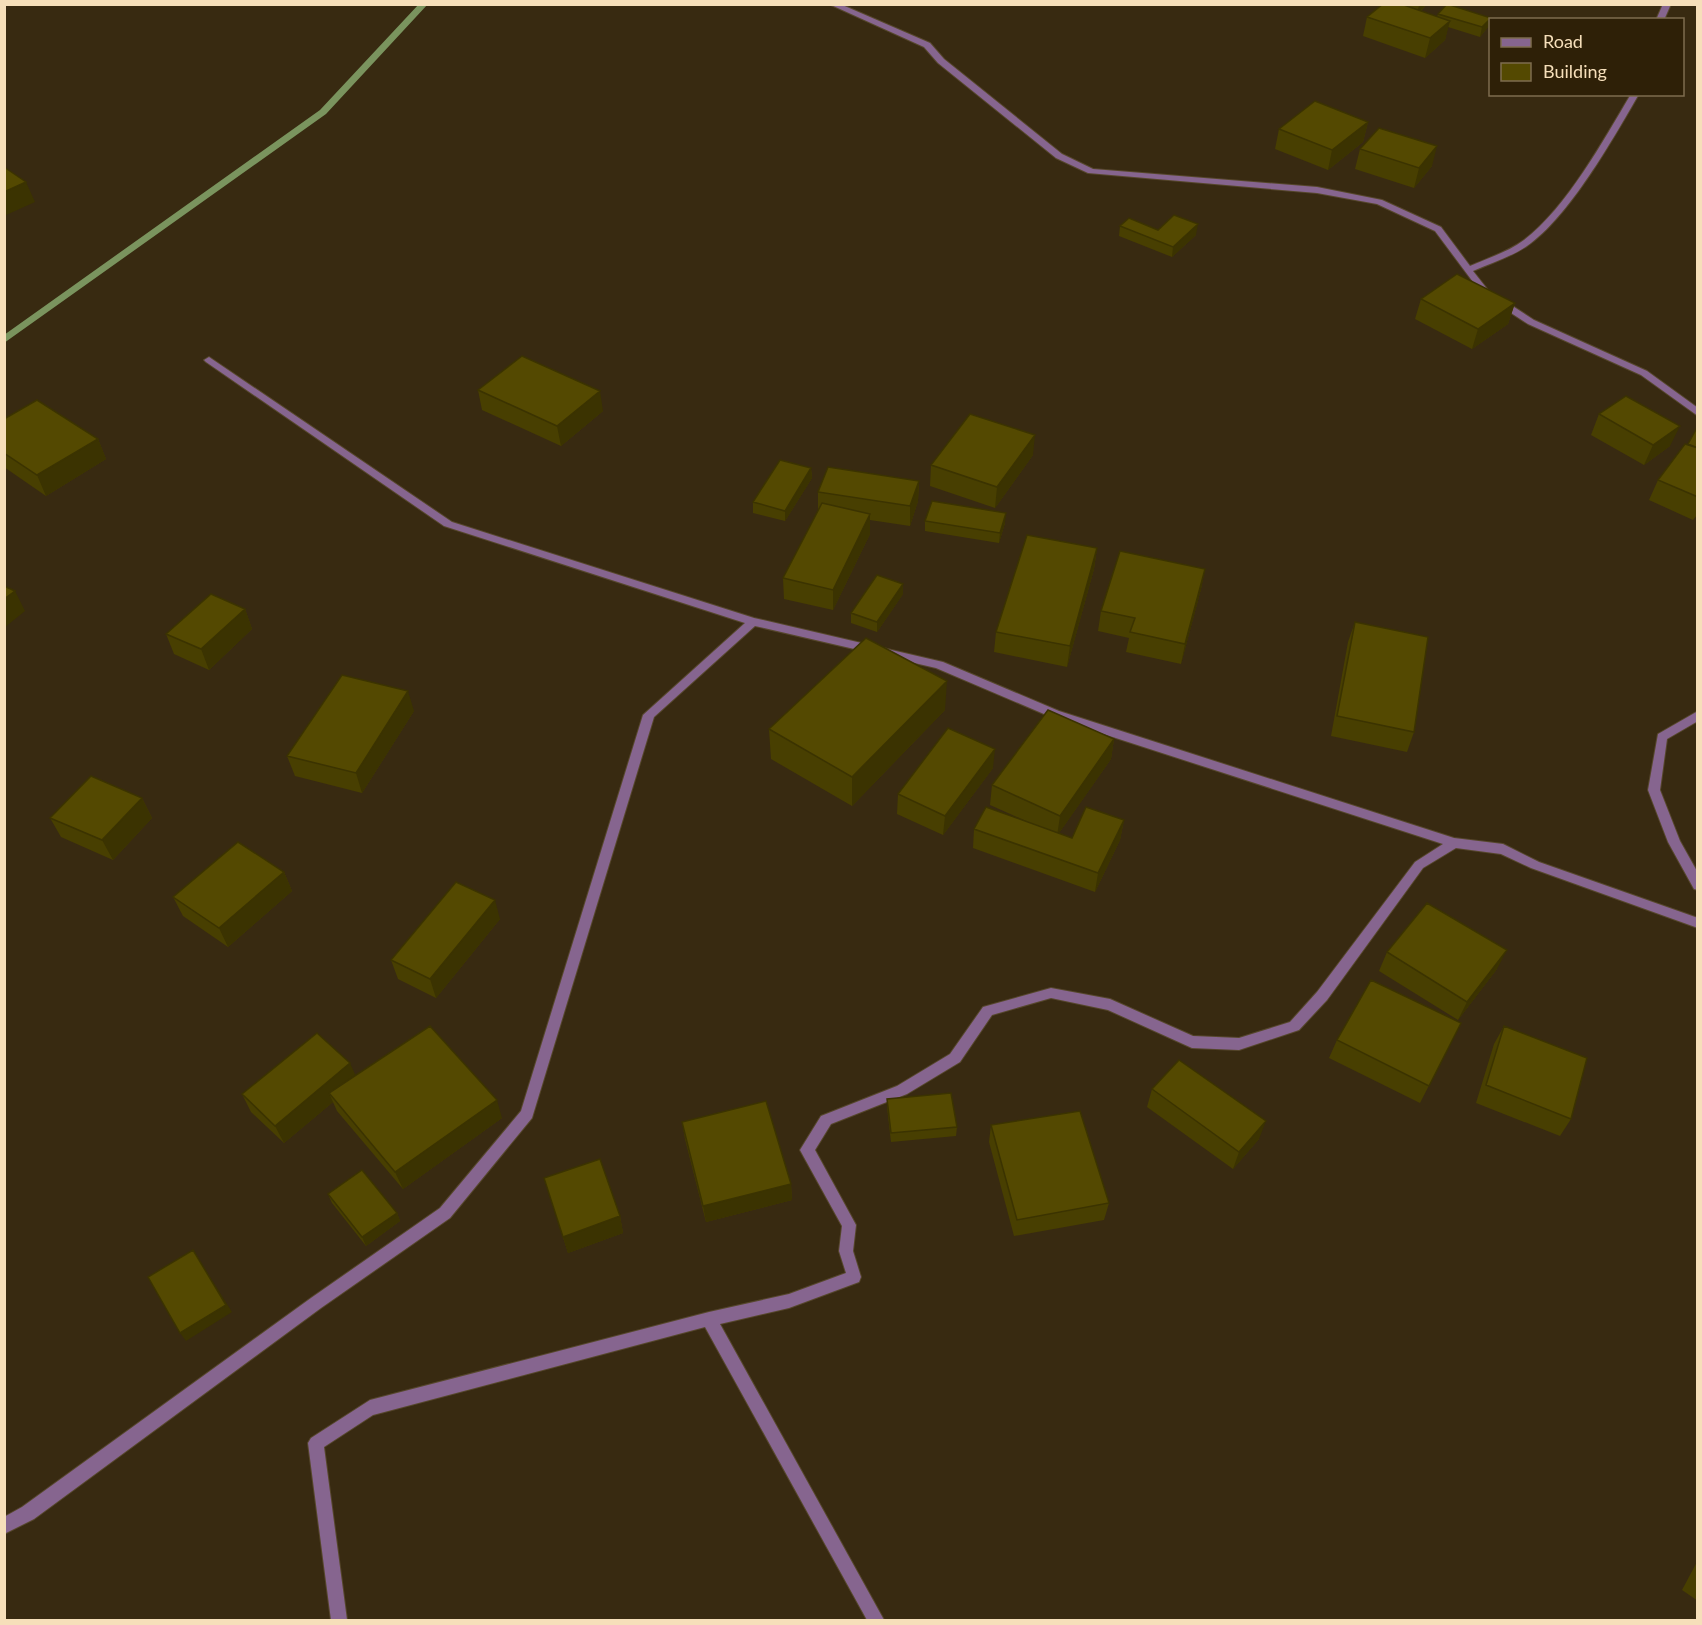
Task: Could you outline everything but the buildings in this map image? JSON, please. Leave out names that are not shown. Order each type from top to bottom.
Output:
[{"type":"street","points":[[832,4],[927,45],[941,61],[1059,156],[1091,171],[1317,190],[1379,202],[1438,230],[1485,292],[1531,322],[1644,373],[1698,413]]},
{"type":"street","points":[[1661,18],[1667,4]]},
{"type":"street","points":[[1468,270],[1524,244],[1545,227],[1601,150],[1634,96]]},
{"type":"street","points":[[209,360],[448,524],[753,622],[939,665],[1055,714],[1454,843],[1503,849],[1535,865],[1698,923]]},
{"type":"street","points":[[4,1526],[28,1513],[316,1303],[444,1213],[520,1123],[527,1114],[649,715],[753,622]]},
{"type":"street","points":[[1698,715],[1662,738],[1654,790],[1674,842],[1698,885]]},
{"type":"street","points":[[339,1620],[316,1443],[370,1408],[709,1319],[789,1301],[854,1277],[846,1251],[849,1225],[807,1150],[826,1120],[902,1090],[955,1058],[988,1011],[1051,993],[1110,1005],[1192,1042],[1239,1044],[1294,1026],[1322,996],[1419,865],[1454,843]]},
{"type":"street","points":[[709,1319],[876,1620]]},
{"type":"waterway","points":[[4,340],[323,112],[424,4]]}]
